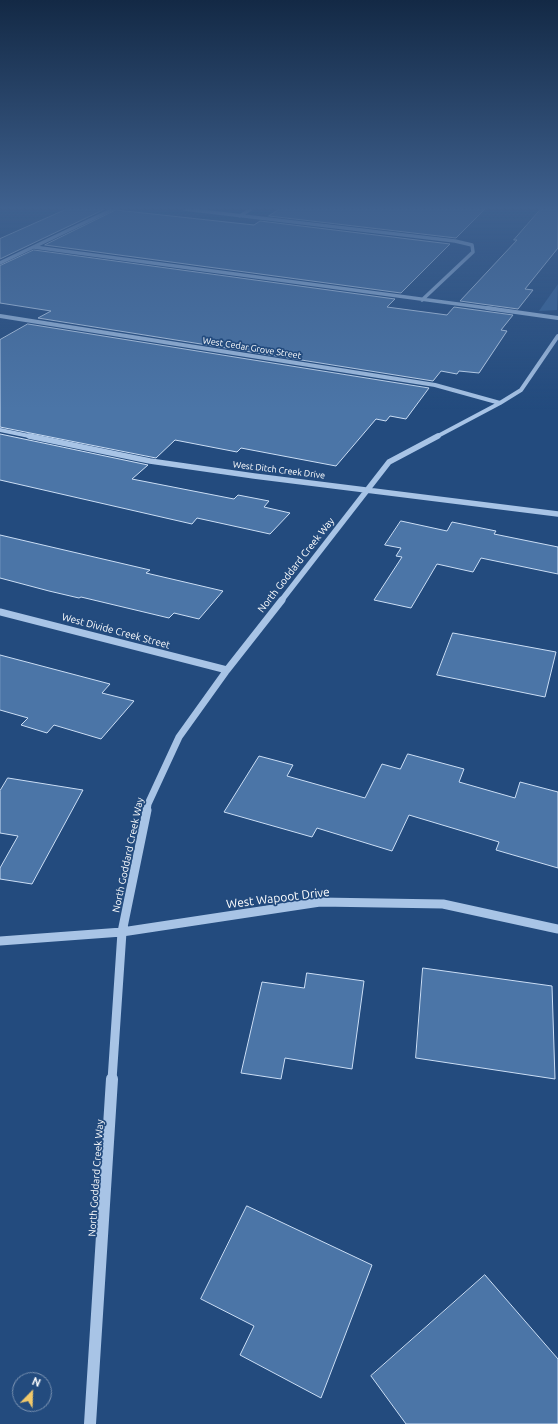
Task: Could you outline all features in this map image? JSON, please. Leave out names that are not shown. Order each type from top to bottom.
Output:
[{"type":"street","points":[[242,275],[558,318]]},
{"type":"street","points":[[422,300],[448,275]]},
{"type":"street","name":"West Cedar Grove Street","points":[[0,316],[435,385],[500,403]]},
{"type":"street","name":"North Goddard Creek Way","points":[[90,1424],[122,932],[148,804],[179,737],[227,670],[389,462],[500,403],[521,390],[558,336]]},
{"type":"street","name":"West Ditch Creek Drive","points":[[0,430],[150,461],[254,476],[368,489],[558,514]]},
{"type":"street","name":"West Divide Creek Street","points":[[0,612],[227,670]]},
{"type":"street","name":"West Wapoot Drive","points":[[0,941],[122,932],[320,902],[443,904],[558,929]]},
{"type":"shaded area","points":[[558,284],[557,310],[539,311]]},
{"type":"building","points":[[0,275],[222,275],[395,299],[387,307],[447,315],[454,307],[513,315],[501,330],[507,331],[479,373],[459,371],[457,374],[441,371],[433,381],[38,318],[51,311],[0,303]]},
{"type":"building","points":[[271,275],[419,275],[401,293]]},
{"type":"building","points":[[484,275],[536,275],[525,289],[533,290],[518,309],[460,301]]},
{"type":"building","points":[[28,324],[429,388],[406,419],[390,416],[386,421],[376,419],[336,466],[241,448],[237,452],[175,440],[156,458],[0,427],[0,340]]},
{"type":"building","points":[[0,434],[148,465],[132,479],[234,499],[238,495],[269,501],[264,507],[290,513],[270,534],[197,518],[192,524],[0,480]]},
{"type":"building","points":[[401,521],[447,531],[452,522],[496,531],[494,534],[558,547],[558,574],[481,558],[473,572],[437,564],[411,608],[374,600],[402,557],[396,556],[401,548],[385,545]]},
{"type":"building","points":[[0,535],[150,570],[146,573],[223,591],[199,619],[174,613],[169,618],[49,591],[0,578]]},
{"type":"building","points":[[453,633],[556,652],[545,697],[437,675]]},
{"type":"building","points":[[0,655],[110,684],[102,693],[134,701],[101,739],[54,725],[47,733],[21,725],[28,718],[0,710]]},
{"type":"building","points":[[408,754],[464,769],[459,782],[515,798],[520,782],[558,792],[558,868],[496,850],[499,842],[409,815],[392,851],[317,828],[312,837],[224,812],[259,756],[293,765],[287,776],[365,798],[382,764],[400,769]]},
{"type":"building","points":[[8,778],[83,790],[32,884],[0,879],[0,868],[18,836],[0,833],[0,791]]},
{"type":"building","points":[[423,968],[552,986],[555,1079],[416,1058]]},
{"type":"building","points":[[307,973],[364,981],[352,1069],[285,1058],[281,1079],[241,1073],[262,982],[304,988]]},
{"type":"building","points":[[247,1206],[372,1265],[321,1398],[240,1355],[254,1326],[201,1299]]},
{"type":"building","points":[[485,1275],[558,1359],[558,1424],[406,1424],[371,1376]]}]
